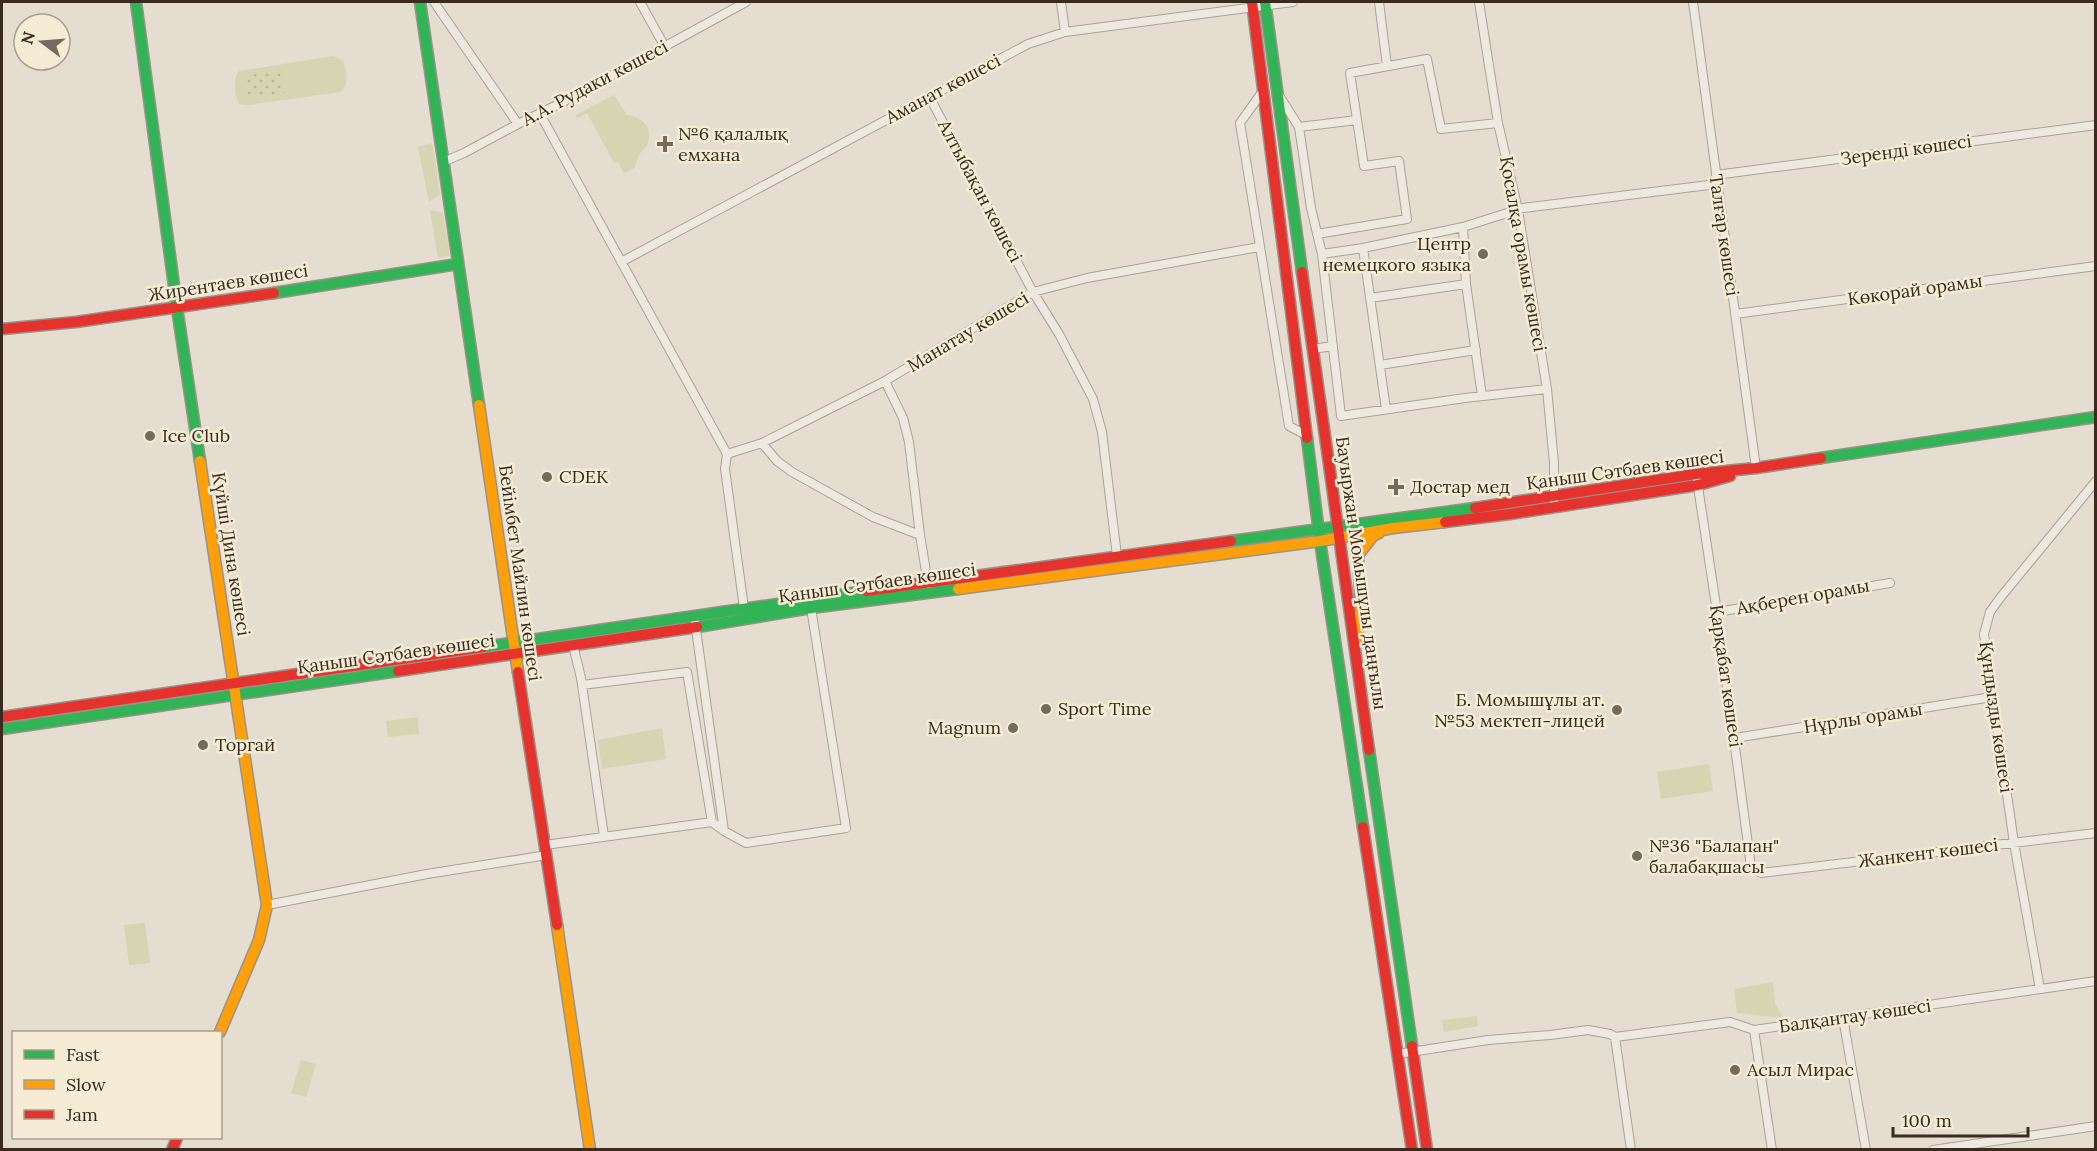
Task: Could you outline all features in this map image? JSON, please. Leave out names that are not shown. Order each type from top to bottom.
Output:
[{"type":"main road","name":"Күйші Дина көшесі","points":[[136,2],[177,308],[267,905],[259,940],[220,1031]]},
{"type":"main road","name":"Бейімбет Майлин көшесі","points":[[420,2],[513,642],[590,1149]]},
{"type":"main road","name":"Бауыржан Момышұлы даңғылы","points":[[1265,3],[1355,656],[1427,1149]]},
{"type":"main road","name":"Бауыржан Момышұлы даңғылы","points":[[1252,4],[1320,536],[1412,1149]]},
{"type":"main road","name":"Жирентаев көшесі","points":[[2,329],[177,308],[458,264]]},
{"type":"main road","name":"Қаныш Сәтбаев көшесі","points":[[1338,533],[1393,528],[1697,480],[1756,468],[2096,417]]},
{"type":"main road","name":"Қаныш Сәтбаев көшесі","points":[[2,729],[513,642],[930,594],[1555,502]]},
{"type":"main road","points":[[1355,656],[1361,608],[1358,555],[1373,536],[1393,528]]},
{"type":"main road","name":"Қаныш Сәтбаев көшесі","points":[[2,717],[515,654],[573,645],[744,609],[928,582],[1118,556],[1320,536]]},
{"type":"street","points":[[434,2],[518,124]]},
{"type":"street","points":[[640,2],[665,47]]},
{"type":"street","name":"А.А. Рудаки көшесі","points":[[443,162],[540,114],[746,2]]},
{"type":"street","points":[[1061,2],[1065,32]]},
{"type":"street","name":"Аманат көшесі","points":[[621,262],[1028,44],[1065,32],[1252,4],[1293,2]]},
{"type":"street","points":[[1379,2],[1387,66]]},
{"type":"street","name":"Қосалқа орамы көшесі","points":[[1479,2],[1498,123],[1518,210],[1547,390],[1555,502]]},
{"type":"street","name":"Талғар көшесі","points":[[1693,2],[1756,468]]},
{"type":"street","points":[[1317,234],[1407,219],[1400,161],[1364,166],[1350,73],[1427,59],[1441,129],[1498,123]]},
{"type":"street","points":[[1263,91],[1240,123],[1289,426],[1306,435]]},
{"type":"street","points":[[1278,93],[1299,127],[1311,208],[1322,254],[1341,416],[1482,396],[1547,390]]},
{"type":"street","name":"Алтыбақан көшесі","points":[[929,96],[1094,399],[1102,432],[1118,556]]},
{"type":"street","points":[[540,114],[727,454],[725,469],[744,609]]},
{"type":"street","points":[[1299,127],[1357,120]]},
{"type":"street","name":"Зеренді көшесі","points":[[1322,254],[1363,248],[1463,227],[1518,210],[2096,124]]},
{"type":"street","points":[[1463,227],[1466,284],[1482,396]]},
{"type":"street","name":"Манатау көшесі","points":[[727,454],[762,443],[885,381],[1034,292],[1087,278],[1259,247]]},
{"type":"street","points":[[1363,248],[1386,409]]},
{"type":"street","name":"Көкорай орамы","points":[[1735,314],[2096,266]]},
{"type":"street","points":[[1370,298],[1466,284]]},
{"type":"street","points":[[1312,349],[1333,346]]},
{"type":"street","points":[[1380,365],[1476,350]]},
{"type":"street","points":[[885,381],[903,418],[909,442],[920,535],[930,594]]},
{"type":"street","points":[[762,443],[777,461],[792,472],[873,517],[920,535]]},
{"type":"street","name":"Қарқабат көшесі","points":[[1697,480],[1735,738],[1751,867],[1761,873]]},
{"type":"street","name":"Құндызды көшесі","points":[[2040,989],[2014,843],[1984,634],[1990,612],[2096,481]]},
{"type":"street","name":"Ақберен орамы","points":[[1717,612],[1890,583]]},
{"type":"street","points":[[582,685],[687,672],[712,822],[723,831],[746,843],[846,828],[812,608]]},
{"type":"street","points":[[695,621],[723,831]]},
{"type":"street","points":[[573,645],[582,685],[604,836]]},
{"type":"street","name":"Нұрлы орамы","points":[[1735,738],[1992,697]]},
{"type":"street","points":[[267,905],[546,850],[604,836],[712,822]]},
{"type":"street","name":"Жанкент көшесі","points":[[1761,873],[2096,833]]},
{"type":"street","name":"Балқантау көшесі","points":[[1615,1037],[1730,1022],[1754,1030],[2096,981]]},
{"type":"street","points":[[1843,1018],[1866,1149]]},
{"type":"street","points":[[1398,1054],[1488,1040],[1588,1030],[1610,1034],[1615,1037],[1631,1149]]},
{"type":"street","points":[[1754,1030],[1772,1149]]},
{"type":"street","points":[[1933,1149],[2096,1126]]},
{"type":"shaded area","points":[[334,56],[344,62],[346,70],[345,86],[340,92],[249,105],[239,104],[235,82],[239,71]]},
{"type":"shaded area","points":[[282,70],[285,93],[249,99],[245,76]]},
{"type":"shaded area","points":[[614,95],[627,115],[645,123],[649,132],[646,147],[638,157],[635,168],[624,173],[618,162],[614,163],[587,113],[577,118],[576,115]]},
{"type":"shaded area","points":[[432,143],[440,194],[429,202],[418,147]]},
{"type":"shaded area","points":[[430,210],[443,213],[450,256],[438,258]]},
{"type":"shaded area","points":[[418,717],[419,734],[388,737],[386,721]]},
{"type":"shaded area","points":[[662,728],[666,759],[602,769],[598,740]]},
{"type":"shaded area","points":[[1709,764],[1713,791],[1661,799],[1657,772]]},
{"type":"shaded area","points":[[145,923],[150,963],[129,965],[124,925]]},
{"type":"shaded area","points":[[1773,982],[1775,1003],[1783,1018],[1737,1013],[1734,989]]},
{"type":"shaded area","points":[[1477,1016],[1478,1026],[1444,1032],[1442,1020]]},
{"type":"shaded area","points":[[301,1060],[316,1064],[306,1097],[291,1093]]},
{"type":"traffic: fast","points":[[136,2],[200,461]]},
{"type":"traffic: fast","points":[[420,2],[479,405]]},
{"type":"traffic: fast","points":[[1265,2],[1302,272]]},
{"type":"traffic: fast","points":[[274,293],[458,264]]},
{"type":"traffic: fast","points":[[1821,458],[2096,417]]},
{"type":"traffic: fast","points":[[1307,438],[1320,541],[1363,827]]},
{"type":"traffic: fast","points":[[1231,541],[1475,508]]},
{"type":"traffic: fast","points":[[697,627],[811,608],[958,589]]},
{"type":"traffic: fast","points":[[483,647],[866,591]]},
{"type":"traffic: fast","points":[[2,729],[398,671]]},
{"type":"traffic: fast","points":[[1369,750],[1412,1046]]},
{"type":"traffic: slow","points":[[479,405],[518,672]]},
{"type":"traffic: slow","points":[[200,461],[267,905],[259,940],[220,1031]]},
{"type":"traffic: slow","points":[[958,589],[1445,522]]},
{"type":"traffic: slow","points":[[1357,640],[1361,608],[1358,555],[1373,536],[1379,533]]},
{"type":"traffic: slow","points":[[557,925],[590,1150]]},
{"type":"traffic: jam","points":[[1252,2],[1307,438]]},
{"type":"traffic: jam","points":[[1302,272],[1369,750]]},
{"type":"traffic: jam","points":[[2,329],[76,322],[274,293]]},
{"type":"traffic: jam","points":[[1475,508],[1696,474],[1821,458]]},
{"type":"traffic: jam","points":[[1445,522],[1698,485],[1730,476]]},
{"type":"traffic: jam","points":[[866,591],[1231,541]]},
{"type":"traffic: jam","points":[[398,671],[697,627]]},
{"type":"traffic: jam","points":[[2,717],[483,647]]},
{"type":"traffic: jam","points":[[518,672],[557,925]]},
{"type":"traffic: jam","points":[[1363,827],[1412,1150]]},
{"type":"traffic: jam","points":[[1412,1046],[1427,1150]]},
{"type":"traffic: jam","points":[[172,1150],[177,1139]]},
{"type":"place","name":"№6 қалалық емхана","points":[[665,144]]},
{"type":"place","name":"Центр немецкого языка","points":[[1483,254]]},
{"type":"place","name":"Ice Club","points":[[150,436]]},
{"type":"place","name":"CDEK","points":[[547,477]]},
{"type":"place","name":"Достар мед","points":[[1396,487]]},
{"type":"place","name":"Sport Time","points":[[1046,709]]},
{"type":"place","name":"Б. Момышұлы ат. №53 мектеп-лицей","points":[[1617,710]]},
{"type":"place","name":"Magnum","points":[[1013,728]]},
{"type":"place","name":"Торгай","points":[[203,745]]},
{"type":"place","name":"№36 \"Балапан\" балабақшасы","points":[[1637,856]]},
{"type":"place","name":"Асыл Мирас","points":[[1735,1070]]}]
